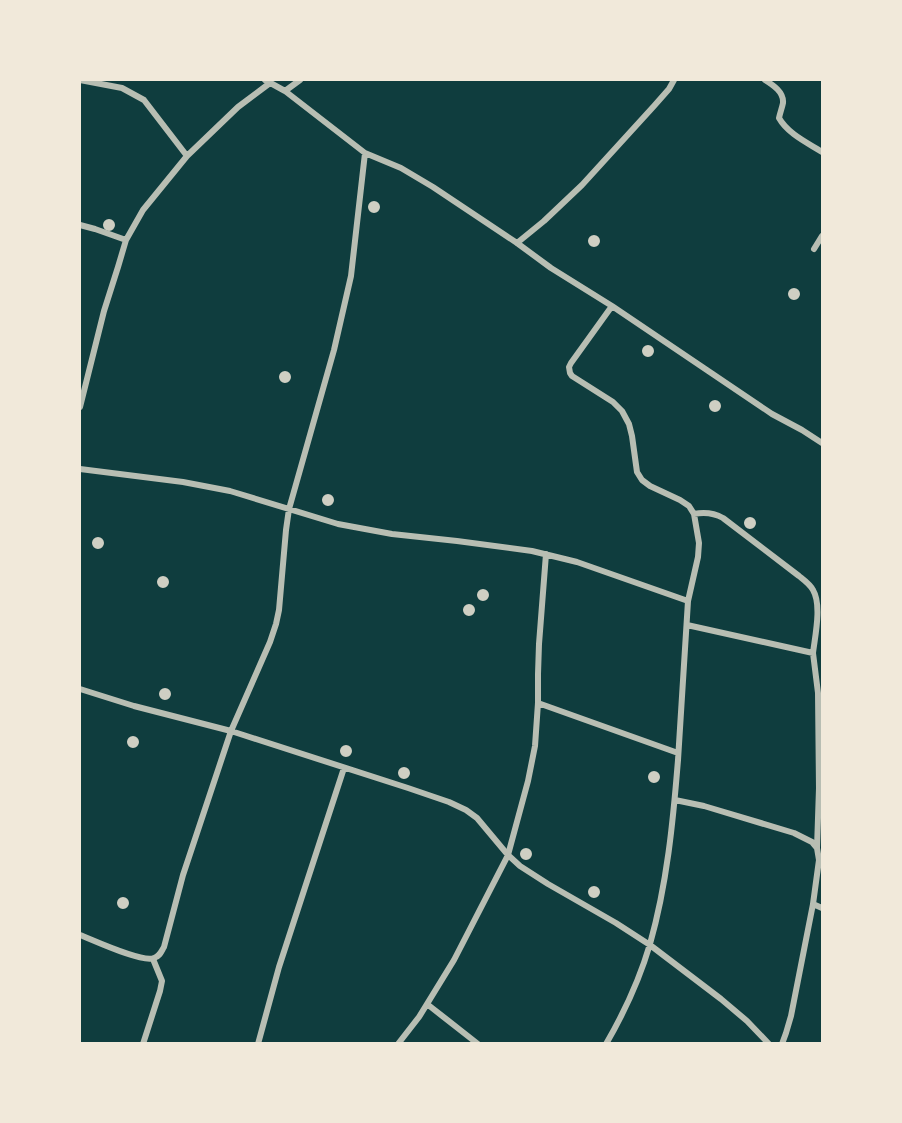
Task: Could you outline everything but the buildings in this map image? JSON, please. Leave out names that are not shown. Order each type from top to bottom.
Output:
[{"type":"street","points":[[80,80],[122,88],[144,100],[187,156]]},
{"type":"street","points":[[285,91],[300,80]]},
{"type":"street","points":[[517,243],[582,185],[669,89],[674,80]]},
{"type":"street","points":[[765,80],[775,86],[783,98],[779,118],[781,123],[822,152]]},
{"type":"street","points":[[80,407],[104,311],[126,240],[143,210],[187,156],[268,81],[285,91],[365,153],[400,168],[433,187],[771,414],[822,443]]},
{"type":"street","points":[[80,935],[144,958],[153,959],[160,955],[164,947],[183,875],[231,731],[276,624],[289,509],[334,350],[351,276],[365,153]]},
{"type":"street","points":[[80,225],[126,240]]},
{"type":"street","points":[[814,249],[822,237]]},
{"type":"street","points":[[606,1044],[635,985],[650,945],[661,901],[675,800],[688,601],[699,543],[694,514],[689,506],[650,486],[637,472],[632,436],[622,411],[613,402],[577,380],[570,373],[571,363],[612,306]]},
{"type":"street","points":[[80,469],[183,482],[230,491],[338,524],[392,534],[546,554],[577,562],[688,601]]},
{"type":"street","points":[[694,514],[710,513],[723,518],[799,576],[812,588],[816,599],[817,614],[813,653],[818,693],[817,848],[819,860],[813,904],[782,1044]]},
{"type":"street","points":[[398,1044],[419,1017],[453,960],[508,855],[535,746],[538,703],[537,674],[546,554]]},
{"type":"street","points":[[687,625],[813,653]]},
{"type":"street","points":[[80,689],[134,706],[231,731],[449,802],[466,810],[477,818],[520,866],[650,945],[721,999],[769,1044]]},
{"type":"street","points":[[538,703],[678,753]]},
{"type":"street","points":[[258,1044],[279,967],[344,768]]},
{"type":"street","points":[[675,800],[704,806],[794,833],[812,842],[817,848]]},
{"type":"street","points":[[813,904],[822,908]]},
{"type":"street","points":[[143,1044],[162,981],[153,959]]},
{"type":"street","points":[[427,1004],[478,1044]]}]
